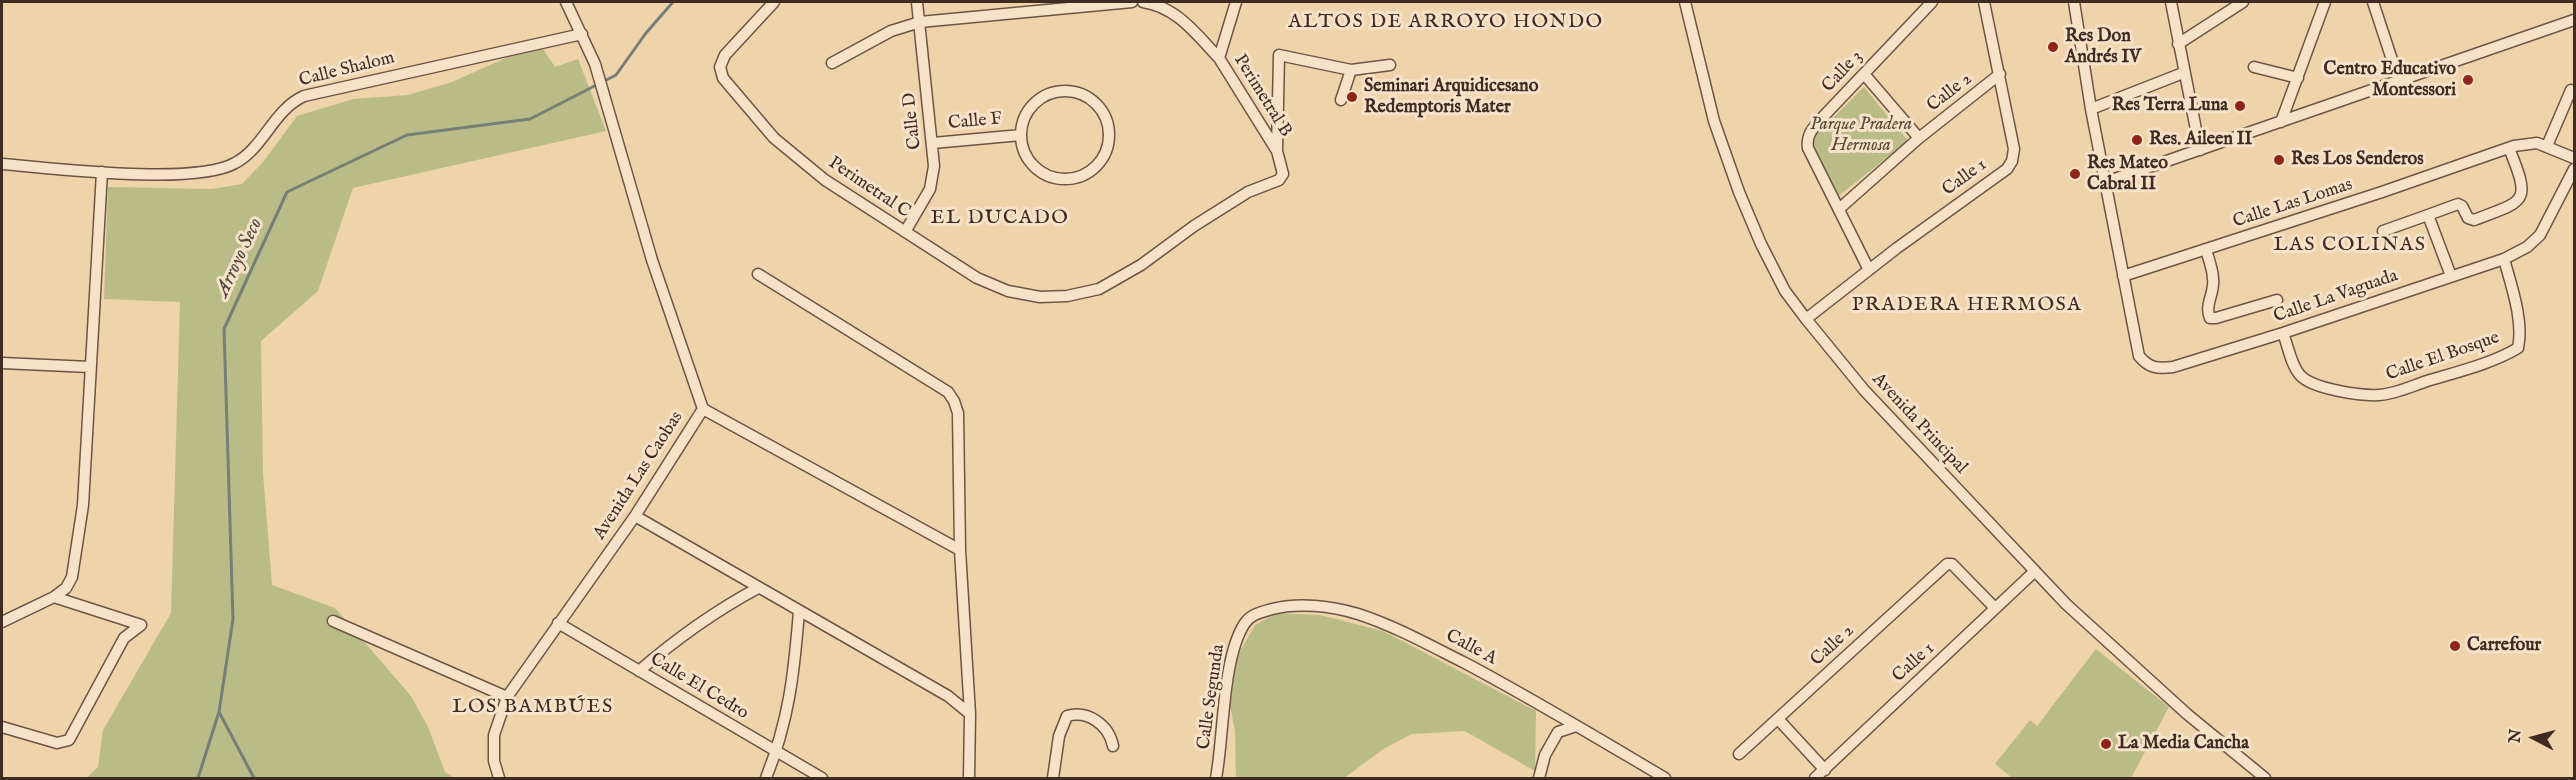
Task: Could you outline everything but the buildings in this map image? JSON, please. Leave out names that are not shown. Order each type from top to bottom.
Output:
[{"type":"street","name":"Avenida Las Caobas","points":[[499,778],[494,761],[494,735],[507,697],[635,516],[704,409],[652,260],[595,64],[567,2]]},
{"type":"street","name":"Perimetral C","points":[[774,2],[724,55],[720,67],[723,78],[774,138],[825,180],[977,278],[1008,291],[1040,297],[1067,296],[1099,289],[1141,265],[1194,226],[1248,192],[1280,180],[1283,174]]},
{"type":"street","name":"Calle D","points":[[906,232],[930,189],[934,166],[917,2]]},
{"type":"street","points":[[832,63],[891,31],[920,22],[1132,2]]},
{"type":"street","points":[[1143,2],[1168,9],[1180,18],[1219,58]]},
{"type":"street","name":"Perimetral B","points":[[1236,2],[1219,58],[1277,151],[1283,174]]},
{"type":"street","name":"Avenida Principal","points":[[1685,2],[1714,121],[1739,192],[1761,244],[1785,291],[1806,320],[1864,390],[2067,604],[2187,714],[2265,778]]},
{"type":"street","name":"Calle 3","points":[[1869,270],[1808,148],[1807,140],[1809,133],[1932,2]]},
{"type":"street","name":"Calle 1","points":[[1806,320],[1869,270],[2007,169],[2012,161],[2014,149],[1984,2]]},
{"type":"street","points":[[2074,2],[2091,109],[2123,276]]},
{"type":"street","points":[[2171,2],[2183,73],[2200,150]]},
{"type":"street","points":[[2178,44],[2243,2]]},
{"type":"street","points":[[2281,122],[2325,2]]},
{"type":"street","points":[[2373,2],[2399,81]]},
{"type":"street","points":[[2106,182],[2574,20]]},
{"type":"street","name":"Calle Shalom","points":[[2,164],[102,172],[181,173],[224,168],[236,163],[246,155],[285,107],[304,96],[582,34]]},
{"type":"street","points":[[1277,151],[1279,55],[1351,70],[1390,65]]},
{"type":"street","points":[[2254,68],[2298,78]]},
{"type":"street","points":[[1341,100],[1351,70]]},
{"type":"street","points":[[2091,109],[2183,73]]},
{"type":"street","points":[[1864,74],[1919,138]]},
{"type":"street","name":"Calle 2","points":[[1839,208],[1919,138],[2000,74]]},
{"type":"street","points":[[2547,146],[2571,90]]},
{"type":"street","name":"Calle F","points":[[1063,91],[1082,95],[1098,106],[1106,117],[1109,143],[1101,161],[1086,175],[1061,180],[1048,177],[1032,165],[1022,148],[1021,135],[1023,121],[1029,110],[1044,97],[1063,91]]},
{"type":"street","name":"Calle F","points":[[933,143],[1021,135]]},
{"type":"street","name":"Calle Las Lomas","points":[[2123,276],[2529,142],[2547,146],[2574,158]]},
{"type":"street","points":[[2383,231],[2458,204],[2462,206],[2468,218],[2474,220],[2510,206],[2522,193],[2523,182],[2509,148]]},
{"type":"street","name":"Calle La Vaguada","points":[[2123,276],[2139,356],[2147,365],[2158,369],[2173,367],[2283,333],[2504,258],[2527,247],[2540,235],[2574,169]]},
{"type":"street","points":[[2,622],[54,597],[66,588],[76,564],[83,505],[102,172]]},
{"type":"street","points":[[2428,215],[2451,276]]},
{"type":"street","points":[[2206,250],[2213,278],[2213,290],[2208,309],[2210,318],[2277,300]]},
{"type":"street","name":"Calle El Bosque","points":[[2283,333],[2301,376],[2309,382],[2364,395],[2381,395],[2471,367],[2507,354],[2517,348],[2520,340],[2515,304],[2504,258]]},
{"type":"street","points":[[758,274],[948,392],[954,401],[958,413],[960,549],[970,714],[969,778]]},
{"type":"street","points":[[2,363],[90,367]]},
{"type":"street","points":[[704,409],[960,549]]},
{"type":"street","points":[[635,516],[948,696],[970,714]]},
{"type":"street","name":"Calle 2","points":[[1739,754],[1950,563],[1995,608]]},
{"type":"street","name":"Calle 1","points":[[1815,778],[2035,571]]},
{"type":"street","points":[[639,671],[676,640],[731,602],[758,588]]},
{"type":"street","points":[[2,727],[57,743],[69,740],[124,638],[141,625],[54,597]]},
{"type":"street","name":"Calle A","points":[[1245,623],[1260,612],[1288,607],[1323,607],[1355,613],[1398,628],[1492,677],[1665,778]]},
{"type":"street","points":[[766,778],[787,718],[794,675],[799,611]]},
{"type":"street","points":[[333,621],[507,697]]},
{"type":"street","name":"Calle El Cedro","points":[[558,623],[822,778]]},
{"type":"street","name":"Calle Segunda","points":[[1216,778],[1222,748],[1231,660],[1245,623]]},
{"type":"street","points":[[948,696],[959,691],[968,683]]},
{"type":"street","points":[[1053,778],[1059,736],[1067,716],[1094,719],[1105,727],[1111,736],[1113,746]]},
{"type":"street","points":[[1778,719],[1824,770]]},
{"type":"street","points":[[1539,778],[1545,756],[1558,732],[1576,726]]},
{"type":"green space","points":[[543,49],[555,67],[578,59],[606,131],[353,188],[318,291],[261,341],[263,473],[272,585],[335,608],[411,696],[428,727],[445,772],[455,778],[86,778],[98,767],[103,730],[171,613],[180,302],[104,299],[108,187],[212,189],[242,184],[264,161],[297,116],[353,99],[408,95],[452,82],[510,56]]},
{"type":"green space","name":"Parque Pradera Hermosa","points":[[1864,87],[1908,141],[1837,197],[1812,150],[1815,136]]},
{"type":"green space","points":[[1277,613],[1320,615],[1383,631],[1536,711],[1535,771],[1465,731],[1412,734],[1385,748],[1344,778],[1236,778],[1235,731],[1230,706],[1238,655],[1255,625]]},
{"type":"green space","points":[[2096,649],[2169,707],[2131,778],[2012,778],[1995,764],[2030,720],[2037,726]]},
{"type":"waterway","name":"Arroyo Seco","points":[[198,778],[219,712],[233,619],[224,329],[287,192],[407,135],[530,119],[616,75],[646,33],[673,2]]},
{"type":"waterway","points":[[219,712],[254,778]]},
{"type":"place","name":"Res Don Andrés IV","points":[[2053,47]]},
{"type":"place","name":"Centro Educativo Montessori","points":[[2468,80]]},
{"type":"place","name":"Seminari Arquidicesano Redemptoris Mater","points":[[1352,97]]},
{"type":"place","name":"Res Terra Luna","points":[[2240,106]]},
{"type":"place","name":"Res. Aileen II","points":[[2137,140]]},
{"type":"place","name":"Res Los Senderos","points":[[2279,160]]},
{"type":"place","name":"Res Mateo Cabral II","points":[[2075,174]]},
{"type":"place","name":"Carrefour","points":[[2455,646]]},
{"type":"place","name":"La Media Cancha","points":[[2106,744]]},
{"type":"district","name":"ALTOS DE ARROYO HONDO","points":[[1446,23]]},
{"type":"district","name":"EL DUCADO","points":[[1000,219]]},
{"type":"district","name":"LAS COLINAS","points":[[2350,246]]},
{"type":"district","name":"PRADERA HERMOSA","points":[[1967,306]]},
{"type":"district","name":"LOS BAMBÚES","points":[[533,708]]}]
